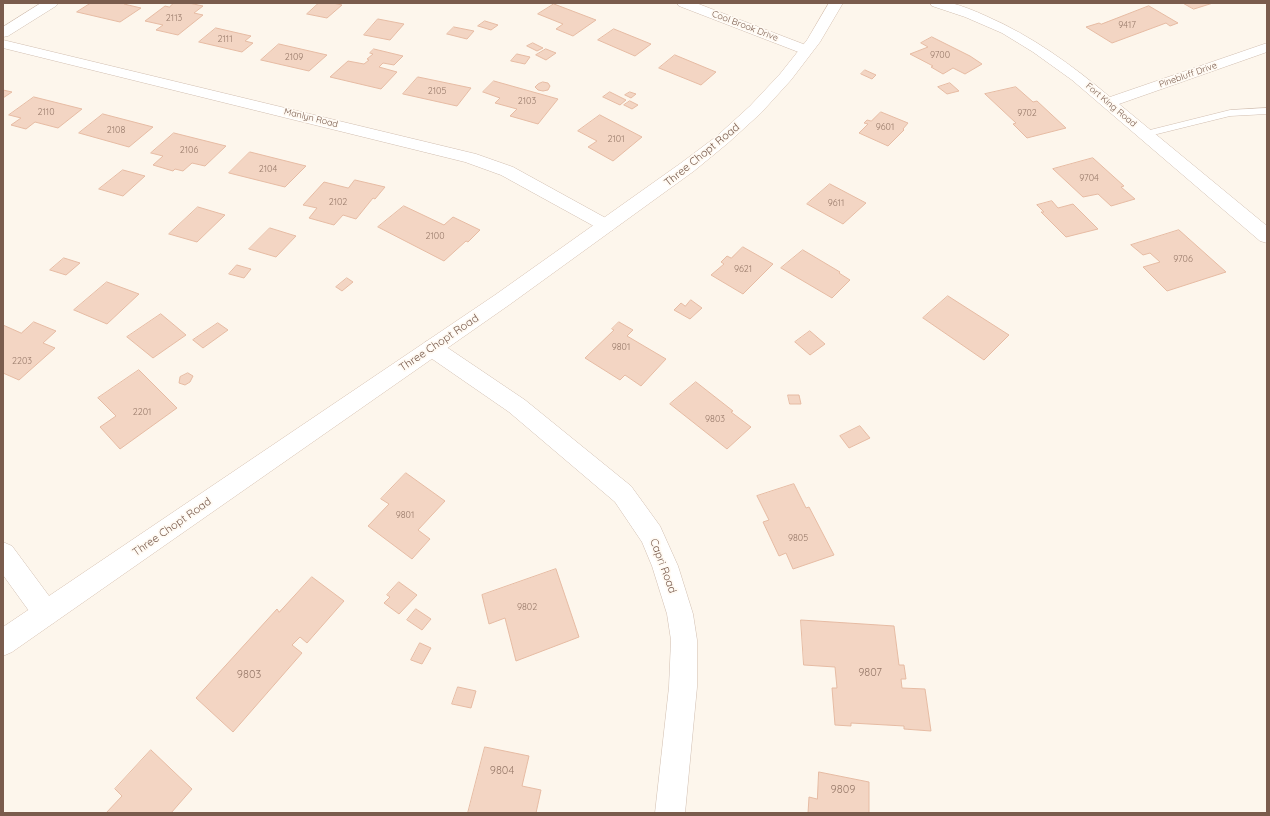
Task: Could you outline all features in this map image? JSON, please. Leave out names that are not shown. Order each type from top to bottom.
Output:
[{"type":"street","points":[[3,33],[51,3]]},
{"type":"street","name":"Cool Brook Drive","points":[[684,3],[806,50]]},
{"type":"street","name":"Three Chopt Road","points":[[3,643],[432,348],[661,188],[750,115],[787,78],[826,22],[836,3]]},
{"type":"street","name":"Fort King Road","points":[[937,3],[970,14],[1023,39],[1077,77],[1267,236]]},
{"type":"street","name":"Manlyn Road","points":[[3,44],[470,158],[507,171],[606,226]]},
{"type":"street","name":"Pinebluff Drive","points":[[1108,103],[1267,47]]},
{"type":"street","name":"Capri Road","points":[[432,348],[517,406],[623,494],[651,534],[665,566],[680,614],[684,640],[683,687],[670,813]]},
{"type":"street","points":[[3,554],[46,613]]},
{"type":"lane","points":[[1145,134],[1230,113],[1267,111]]},
{"type":"building","points":[[91,3],[125,3],[124,4],[141,8],[120,22],[77,12]]},
{"type":"building","points":[[174,3],[189,3],[203,6],[194,13],[203,15],[178,35],[156,30],[163,25],[145,21],[165,6],[169,7]]},
{"type":"building","points":[[319,3],[333,3],[342,5],[327,18],[307,14]]},
{"type":"building","points":[[1183,3],[1213,3],[1194,9]]},
{"type":"building","points":[[554,4],[596,20],[573,36],[556,29],[563,24],[538,14]]},
{"type":"building","points":[[1149,6],[1178,23],[1170,26],[1166,23],[1112,43],[1086,27],[1099,23],[1101,24]]},
{"type":"building","points":[[378,19],[404,24],[390,40],[364,35]]},
{"type":"building","points":[[485,21],[498,25],[491,30],[478,26]]},
{"type":"building","points":[[454,27],[474,31],[467,39],[447,34]]},
{"type":"building","points":[[216,28],[251,36],[245,41],[253,43],[242,52],[199,42]]},
{"type":"building","points":[[614,29],[651,44],[635,56],[598,40]]},
{"type":"building","points":[[932,37],[970,56],[982,64],[965,74],[953,68],[943,74],[931,67],[933,66],[910,54],[928,47],[921,43]]},
{"type":"building","points":[[533,43],[543,48],[537,51],[527,46]]},
{"type":"building","points":[[279,44],[327,55],[309,71],[261,60]]},
{"type":"building","points":[[374,49],[403,56],[394,65],[383,63],[379,67],[397,72],[381,89],[330,77],[348,61],[364,64],[373,54],[370,53]]},
{"type":"building","points":[[546,49],[556,53],[546,60],[536,55]]},
{"type":"building","points":[[517,54],[530,57],[525,64],[511,61]]},
{"type":"building","points":[[675,55],[716,72],[701,85],[659,68]]},
{"type":"building","points":[[865,70],[876,75],[872,79],[861,74]]},
{"type":"building","points":[[418,77],[471,88],[457,106],[403,94]]},
{"type":"building","points":[[494,81],[558,99],[538,124],[510,116],[517,109],[495,103],[500,98],[483,92]]},
{"type":"building","points":[[543,82],[548,83],[550,86],[548,90],[538,90],[535,87],[538,84]]},
{"type":"building","points":[[950,83],[959,91],[947,94],[938,87]]},
{"type":"building","points":[[1016,87],[1033,102],[1037,101],[1066,128],[1027,138],[1013,124],[1016,123],[985,94]]},
{"type":"building","points":[[3,90],[12,92],[3,98]]},
{"type":"building","points":[[610,92],[626,100],[620,105],[603,97]]},
{"type":"building","points":[[630,92],[636,94],[631,98],[625,95]]},
{"type":"building","points":[[34,97],[82,109],[58,128],[35,122],[26,129],[11,125],[21,118],[9,115]]},
{"type":"building","points":[[630,101],[638,105],[632,109],[624,105]]},
{"type":"building","points":[[881,112],[908,123],[903,129],[904,130],[888,146],[859,133],[868,124],[864,123],[867,120],[871,121]]},
{"type":"building","points":[[103,114],[153,127],[129,147],[79,133]]},
{"type":"building","points":[[600,115],[642,137],[613,161],[588,147],[597,141],[578,131]]},
{"type":"building","points":[[174,133],[226,146],[205,166],[192,163],[183,171],[175,169],[173,171],[153,165],[163,156],[151,153]]},
{"type":"building","points":[[250,152],[306,166],[285,187],[229,173]]},
{"type":"building","points":[[1093,158],[1124,186],[1121,187],[1135,199],[1111,206],[1098,194],[1083,197],[1053,169]]},
{"type":"building","points":[[123,170],[145,176],[123,196],[99,189]]},
{"type":"building","points":[[355,180],[385,187],[375,199],[373,198],[356,219],[343,215],[334,225],[309,218],[317,208],[303,205],[324,182],[348,188]]},
{"type":"building","points":[[830,184],[866,203],[843,224],[807,204]]},
{"type":"building","points":[[1052,201],[1058,208],[1073,204],[1098,229],[1066,237],[1041,212],[1044,212],[1037,205]]},
{"type":"building","points":[[404,206],[444,225],[453,217],[480,230],[468,242],[466,241],[444,261],[378,227]]},
{"type":"building","points":[[198,207],[225,215],[197,242],[169,234]]},
{"type":"building","points":[[270,228],[296,236],[276,257],[249,249]]},
{"type":"building","points":[[1179,230],[1226,272],[1167,291],[1143,267],[1160,262],[1150,253],[1143,255],[1131,245]]},
{"type":"building","points":[[743,247],[773,264],[743,294],[711,275],[724,264],[721,262],[727,256],[731,258]]},
{"type":"building","points":[[803,250],[840,272],[839,273],[850,280],[832,298],[781,268]]},
{"type":"building","points":[[64,258],[80,263],[66,275],[50,270]]},
{"type":"building","points":[[237,265],[251,269],[244,278],[229,274]]},
{"type":"building","points":[[347,278],[353,282],[342,291],[336,287]]},
{"type":"building","points":[[107,282],[139,294],[107,324],[74,310]]},
{"type":"building","points":[[948,296],[1009,335],[984,360],[923,318]]},
{"type":"building","points":[[691,300],[702,308],[690,319],[674,310],[681,303],[685,306]]},
{"type":"building","points":[[161,314],[186,335],[153,358],[127,337]]},
{"type":"building","points":[[34,322],[56,331],[43,343],[55,348],[19,380],[3,373],[3,325],[21,333]]},
{"type":"building","points":[[619,322],[633,330],[627,336],[666,359],[641,386],[625,375],[620,380],[585,358],[614,330],[612,329]]},
{"type":"building","points":[[218,323],[228,330],[203,348],[193,340]]},
{"type":"building","points":[[810,331],[825,344],[810,355],[795,342]]},
{"type":"building","points":[[139,370],[177,408],[120,449],[100,427],[116,416],[98,398]]},
{"type":"building","points":[[188,373],[193,376],[190,382],[185,385],[179,383],[180,377]]},
{"type":"building","points":[[696,382],[751,427],[727,449],[670,404]]},
{"type":"building","points":[[788,395],[799,395],[801,404],[790,404]]},
{"type":"building","points":[[860,426],[870,438],[849,448],[840,436]]},
{"type":"building","points":[[406,473],[445,501],[418,530],[430,539],[412,559],[368,526],[389,504],[381,499]]},
{"type":"building","points":[[794,484],[806,508],[809,507],[834,555],[793,569],[786,553],[779,556],[763,522],[769,520],[757,496]]},
{"type":"building","points":[[556,569],[579,637],[516,661],[505,618],[489,624],[482,595]]},
{"type":"building","points":[[312,577],[344,601],[307,643],[300,637],[292,645],[302,653],[233,732],[196,698],[277,609],[279,612]]},
{"type":"building","points":[[399,582],[417,595],[399,614],[384,603],[390,597],[387,595]]},
{"type":"building","points":[[416,609],[431,619],[422,630],[407,620]]},
{"type":"building","points":[[801,620],[894,626],[899,665],[904,665],[906,679],[901,679],[902,688],[925,689],[931,731],[904,729],[904,726],[851,723],[851,726],[835,725],[832,688],[837,688],[835,667],[804,665]]},
{"type":"building","points":[[420,643],[431,648],[422,664],[411,660]]},
{"type":"building","points":[[458,687],[476,691],[471,708],[452,704]]},
{"type":"building","points":[[485,747],[529,756],[522,786],[541,790],[536,813],[468,813]]},
{"type":"building","points":[[151,750],[192,789],[171,813],[106,813],[122,796],[115,789]]},
{"type":"building","points":[[819,772],[869,782],[869,813],[808,813],[809,797],[817,799]]}]
